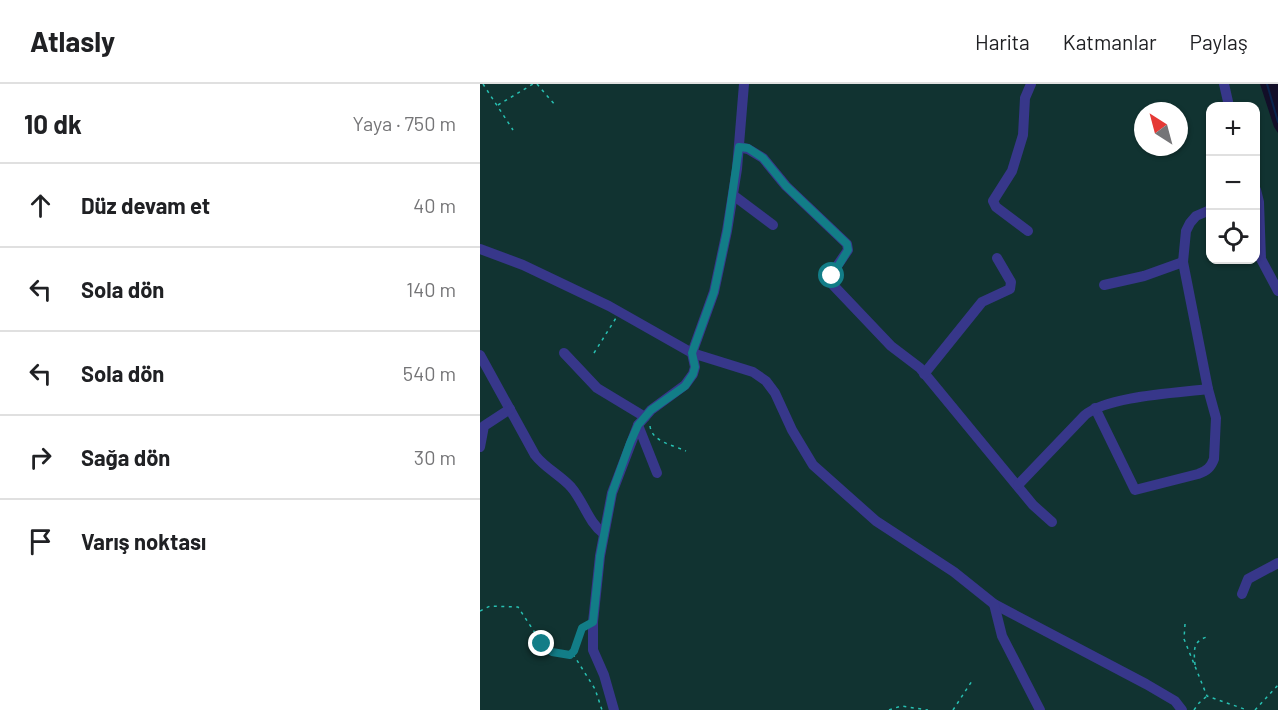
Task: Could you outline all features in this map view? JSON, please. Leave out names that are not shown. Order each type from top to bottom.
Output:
[{"type":"street","points":[[614,710],[604,675],[593,650],[593,622],[604,534],[612,493],[651,410],[690,380],[695,367],[692,353],[714,292],[733,195],[744,84]]},
{"type":"street","points":[[1028,231],[996,207],[993,201],[1012,171],[1023,135],[1025,98],[1031,84]]},
{"type":"street","points":[[1224,84],[1228,102]]},
{"type":"street","points":[[739,147],[748,148],[763,158],[786,186],[847,244],[848,250],[833,272],[833,285],[891,346],[924,374],[1033,505],[1052,522]]},
{"type":"street","points":[[733,195],[773,225]]},
{"type":"street","points":[[1095,408],[1135,490],[1204,472],[1212,464],[1216,418],[1208,389],[1183,262],[1186,231],[1196,216],[1206,212]]},
{"type":"street","points":[[480,249],[523,265],[620,312],[692,353],[740,366],[753,372],[766,381],[775,393],[792,430],[813,465],[876,521],[954,572],[994,604],[1146,684],[1175,701],[1182,710]]},
{"type":"street","points":[[1260,249],[1261,259],[1278,291]]},
{"type":"street","points":[[924,374],[982,302],[1010,288],[1011,282],[997,258]]},
{"type":"street","points":[[1104,285],[1144,276],[1183,262]]},
{"type":"street","points":[[564,353],[597,388],[645,421],[657,473]]},
{"type":"street","points":[[480,355],[535,455],[572,488],[590,520],[604,534]]},
{"type":"street","points":[[1018,485],[1085,415],[1095,408],[1114,402],[1208,389]]},
{"type":"street","points":[[480,447],[484,426],[510,409]]},
{"type":"street","points":[[1242,594],[1248,579],[1278,563]]},
{"type":"street","points":[[994,604],[1002,636],[1040,710]]},
{"type":"path","points":[[483,84],[513,130]]},
{"type":"path","points":[[497,106],[533,84]]},
{"type":"path","points":[[537,84],[555,105]]},
{"type":"path","points":[[594,353],[620,312]]},
{"type":"path","points":[[645,421],[657,439],[686,451]]},
{"type":"path","points":[[480,611],[490,606],[518,607],[545,648],[552,652],[570,655],[573,653]]},
{"type":"path","points":[[573,653],[581,630],[593,622]]},
{"type":"path","points":[[1185,624],[1184,639],[1207,696],[1247,710]]},
{"type":"path","points":[[1196,669],[1194,647],[1199,640],[1208,637]]},
{"type":"path","points":[[573,653],[595,689],[602,710]]},
{"type":"path","points":[[953,710],[972,681]]},
{"type":"path","points":[[1255,710],[1278,686]]},
{"type":"path","points":[[1194,710],[1207,696]]},
{"type":"path","points":[[889,710],[901,706],[928,710]]},
{"type":"green space","points":[[480,84],[1260,84],[1278,133],[1278,710],[480,710]]},
{"type":"waterway","points":[[1267,84],[1278,122]]},
{"type":"route","points":[[542,644],[552,652],[570,655],[574,651],[582,628],[593,622],[600,556],[612,493],[630,443],[638,425],[651,410],[685,386],[693,374],[695,360],[692,353],[714,292],[727,231],[739,147],[748,148],[763,158],[786,186],[847,244],[848,250],[832,276]]}]
